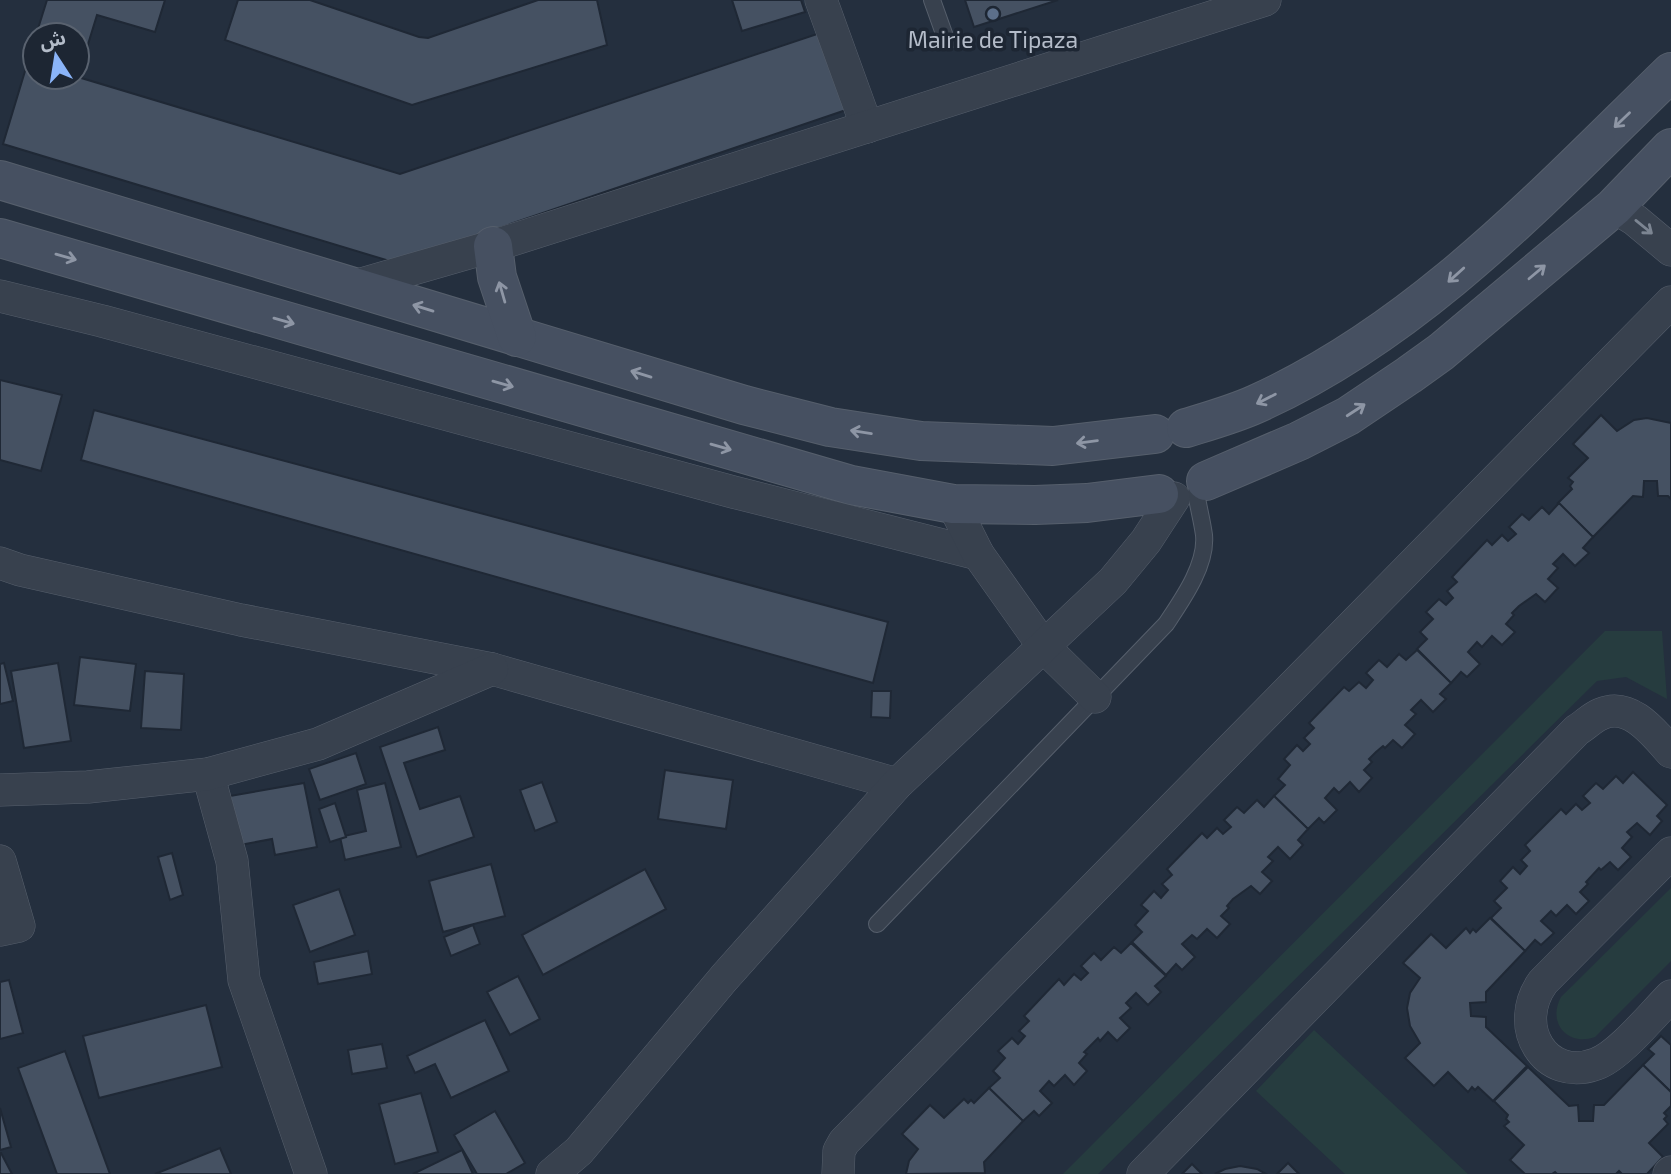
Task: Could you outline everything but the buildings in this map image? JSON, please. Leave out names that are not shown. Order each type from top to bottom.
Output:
[{"type":"main road","points":[[0,180],[744,405],[831,427],[921,441],[1053,446],[1170,431],[1256,404],[1326,368],[1441,289],[1565,176],[1671,72]]},
{"type":"main road","points":[[0,238],[851,485],[953,504],[1074,504],[1184,491],[1299,441],[1348,416],[1441,352],[1667,165]]},
{"type":"main road","points":[[494,246],[497,277],[517,337]]},
{"type":"main road","points":[[1170,431],[1200,437],[1209,450],[1211,465],[1184,491],[1143,477],[1140,461],[1145,446],[1170,431]]},
{"type":"street","points":[[821,0],[867,127]]},
{"type":"street","points":[[351,287],[494,246],[1265,0]]},
{"type":"street","points":[[1614,207],[1635,220],[1671,250]]},
{"type":"street","points":[[0,296],[102,321],[733,492],[978,554]]},
{"type":"street","points":[[838,1174],[839,1151],[845,1142],[1671,302]]},
{"type":"street","points":[[552,1174],[579,1151],[724,978],[897,784],[1122,572],[1184,491]]},
{"type":"street","points":[[953,504],[978,554],[1044,647],[1095,697]]},
{"type":"street","points":[[7,570],[241,621],[492,669],[897,784]]},
{"type":"street","points":[[0,790],[88,787],[208,775],[318,744],[492,669]]},
{"type":"street","points":[[1143,1174],[1577,730],[1602,713],[1623,711],[1666,734]]},
{"type":"street","points":[[208,775],[232,861],[244,980],[312,1174]]},
{"type":"street","points":[[1671,853],[1543,982],[1532,1001],[1529,1023],[1536,1043],[1550,1059],[1570,1067],[1592,1066],[1611,1056],[1671,996]]},
{"type":"street","points":[[0,861],[19,926],[0,930]]},
{"type":"lane","points":[[932,0],[947,42]]},
{"type":"lane","points":[[877,924],[1166,624],[1185,595],[1198,568],[1204,538],[1184,491]]},
{"type":"green space","points":[[1605,631],[1662,631],[1667,699],[1626,677],[1597,681],[1098,1174],[1063,1174]]},
{"type":"green space","points":[[1671,888],[1671,961],[1595,1037],[1585,1039],[1568,1035],[1562,1030],[1556,1015],[1561,997]]},
{"type":"green space","points":[[1314,1030],[1468,1174],[1345,1174],[1256,1091]]},
{"type":"place","name":"Mairie de Tipaza","points":[[993,14]]}]
